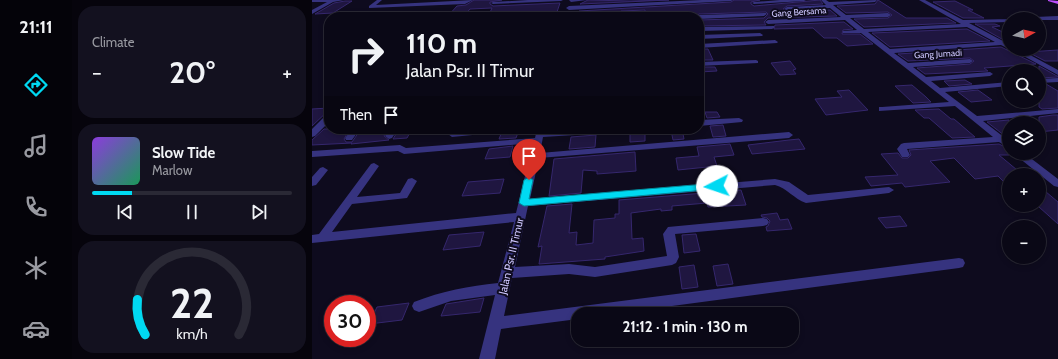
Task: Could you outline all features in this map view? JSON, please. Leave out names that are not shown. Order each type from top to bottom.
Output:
[{"type":"main road","points":[[1050,0],[1058,3]]},
{"type":"street","points":[[312,12],[334,0]]},
{"type":"street","points":[[312,2],[342,0]]},
{"type":"street","points":[[380,0],[371,7],[465,3],[471,0]]},
{"type":"street","points":[[493,3],[560,0]]},
{"type":"street","points":[[570,3],[585,0]]},
{"type":"street","points":[[509,7],[570,3],[731,0]]},
{"type":"street","points":[[753,1],[804,0]]},
{"type":"street","points":[[921,0],[1002,42]]},
{"type":"street","points":[[753,1],[772,26]]},
{"type":"street","points":[[787,9],[827,3],[875,1]]},
{"type":"street","points":[[827,3],[1000,139]]},
{"type":"street","points":[[704,17],[764,14]]},
{"type":"street","name":"Gang Bersama","points":[[704,30],[772,26],[888,15]]},
{"type":"street","points":[[1046,19],[1058,18]]},
{"type":"street","points":[[998,21],[1002,23]]},
{"type":"street","points":[[845,32],[1002,21]]},
{"type":"street","points":[[704,37],[760,35]]},
{"type":"street","points":[[704,46],[775,42]]},
{"type":"street","points":[[889,51],[1002,43]]},
{"type":"street","points":[[1027,56],[1058,73]]},
{"type":"street","points":[[704,64],[756,62]]},
{"type":"street","name":"Gang Jumadi","points":[[907,65],[970,62]]},
{"type":"street","points":[[925,79],[990,74]]},
{"type":"street","points":[[1046,81],[1058,80]]},
{"type":"street","points":[[938,90],[1002,85]]},
{"type":"street","points":[[882,109],[957,104]]},
{"type":"street","points":[[975,118],[1058,111]]},
{"type":"street","points":[[704,123],[739,120]]},
{"type":"street","points":[[312,134],[320,125]]},
{"type":"street","points":[[349,138],[352,134]]},
{"type":"street","points":[[312,154],[400,148],[404,151],[554,134]]},
{"type":"street","name":"Jalan Psr. II Timur","points":[[487,359],[540,135]]},
{"type":"street","points":[[534,156],[789,135]]},
{"type":"street","points":[[905,155],[902,149],[904,146],[1000,139]]},
{"type":"street","points":[[1027,160],[1058,184]]},
{"type":"street","points":[[317,238],[349,201],[374,166]]},
{"type":"street","points":[[312,183],[323,170]]},
{"type":"street","points":[[349,201],[404,196],[412,181]]},
{"type":"street","points":[[524,203],[775,182],[785,184],[798,195],[806,199],[889,190]]},
{"type":"street","points":[[317,238],[520,217]]},
{"type":"street","points":[[507,273],[569,269],[581,272],[596,272],[672,260],[673,257],[669,234],[672,230],[764,222]]},
{"type":"street","points":[[496,323],[959,263]]},
{"type":"street","points":[[419,306],[439,297],[451,294],[504,288]]},
{"type":"building","points":[[474,0],[502,0],[490,2],[493,6],[560,3],[557,12],[490,12],[492,8],[470,9],[467,12],[452,12],[457,6],[466,5]]},
{"type":"building","points":[[588,0],[630,1],[669,0],[580,4]]},
{"type":"building","points":[[734,0],[760,0],[751,2],[754,6],[820,0],[823,4],[787,6],[783,9],[787,12],[830,10],[837,16],[768,18],[764,22],[766,25],[704,26],[704,20],[764,18],[768,14],[766,12],[704,14],[704,12],[645,12],[645,10],[621,12],[579,12],[579,11],[731,2]]},
{"type":"building","points":[[878,0],[906,18],[947,18],[956,23],[864,27],[854,19],[888,18],[892,15],[888,12],[846,13],[837,6],[875,4]]},
{"type":"building","points":[[352,1],[335,12],[315,14],[334,3]]},
{"type":"building","points":[[955,1],[973,10],[968,10],[984,18],[963,18],[933,2]]},
{"type":"building","points":[[844,22],[853,29],[843,30],[842,34],[860,34],[873,44],[847,46],[837,38],[824,38],[813,28],[774,29],[775,25]]},
{"type":"building","points":[[975,24],[995,24],[1000,26],[992,27],[1002,32],[1002,39]]},
{"type":"building","points":[[967,29],[990,41],[890,47],[872,33]]},
{"type":"building","points":[[1001,47],[1002,56],[1020,56],[1036,64],[1002,64],[1002,67],[984,68],[988,71],[925,74],[917,68],[970,64],[974,61],[970,58],[908,61],[898,54]]},
{"type":"building","points":[[704,49],[708,49],[713,60],[704,60]]},
{"type":"building","points":[[1058,50],[1058,61],[1045,61],[1036,56],[1046,56],[1046,51]]},
{"type":"building","points":[[790,61],[796,69],[793,70],[796,74],[780,75],[771,63]]},
{"type":"building","points":[[704,67],[715,67],[717,71],[704,72]]},
{"type":"building","points":[[1046,70],[1058,76],[1046,78]]},
{"type":"building","points":[[965,80],[972,84],[949,86],[944,81]]},
{"type":"building","points":[[1046,84],[1058,91],[1058,108],[1042,109],[1040,108],[1046,108]]},
{"type":"building","points":[[912,85],[931,102],[913,103],[895,86]]},
{"type":"building","points":[[849,90],[868,110],[826,115],[815,99],[842,97],[837,91]]},
{"type":"building","points":[[978,90],[992,100],[971,102],[958,92]]},
{"type":"building","points":[[324,108],[324,115],[312,126],[312,109]]},
{"type":"building","points":[[939,109],[951,119],[954,119],[975,137],[952,138],[929,118],[924,118],[915,110]]},
{"type":"building","points":[[705,112],[717,112],[720,117],[707,118]]},
{"type":"building","points":[[1058,115],[1058,130],[1046,131],[1046,116]]},
{"type":"building","points":[[1002,121],[1002,134],[987,122]]},
{"type":"building","points":[[723,125],[726,136],[713,137],[710,126]]},
{"type":"building","points":[[324,129],[324,134],[347,134],[344,139],[346,142],[352,142],[358,134],[385,134],[384,136],[389,140],[351,144],[352,143],[312,145],[312,140]]},
{"type":"building","points":[[396,134],[409,134],[407,138],[393,139]]},
{"type":"building","points":[[501,134],[518,134],[516,138],[499,139]]},
{"type":"building","points":[[630,134],[645,134],[645,141],[630,142]]},
{"type":"building","points":[[672,134],[683,134],[684,139],[673,140]]},
{"type":"building","points":[[596,135],[595,147],[569,149],[571,137]]},
{"type":"building","points":[[799,139],[805,149],[752,154],[748,145]]},
{"type":"building","points":[[730,144],[734,155],[714,157],[717,166],[678,170],[676,158],[699,156],[697,147]]},
{"type":"building","points":[[999,144],[1002,146],[1002,155],[999,155],[1002,158],[1002,160],[1005,160],[1015,168],[1002,168],[1002,180],[998,176],[975,179],[954,158],[930,161],[950,182],[905,187],[902,183],[871,186],[865,177],[898,175],[881,154],[898,153],[902,158],[908,158],[911,155],[909,150]]},
{"type":"building","points":[[513,146],[510,157],[485,159],[489,149]]},
{"type":"building","points":[[635,152],[636,171],[597,174],[597,171],[583,170],[581,193],[549,196],[554,159]]},
{"type":"building","points":[[504,179],[500,193],[462,196],[468,182]]},
{"type":"building","points":[[741,190],[746,205],[708,207],[707,203],[672,206],[672,210],[661,211],[661,209],[631,213],[632,239],[643,238],[644,251],[605,257],[605,259],[539,264],[542,246],[538,247],[547,206],[572,204],[569,233],[577,232],[576,245],[593,243],[594,220],[615,218],[615,214],[619,214],[619,200]]},
{"type":"building","points":[[1046,192],[1058,202],[1058,224],[1045,212],[1046,212]]},
{"type":"building","points":[[777,213],[780,220],[788,219],[792,229],[767,231],[766,227],[770,221],[761,215]]},
{"type":"building","points":[[900,216],[907,226],[886,228],[878,218]]},
{"type":"building","points":[[484,232],[480,246],[443,250],[449,235]]},
{"type":"building","points":[[696,234],[700,251],[684,253],[682,235]]},
{"type":"building","points":[[728,264],[733,284],[717,286],[713,266]]},
{"type":"building","points":[[694,265],[698,287],[682,289],[679,267]]},
{"type":"building","points":[[484,298],[480,312],[441,316],[446,304]]},
{"type":"building","points":[[409,303],[402,320],[376,323],[377,307]]},
{"type":"route","points":[[529,180],[524,203],[717,186]]}]
